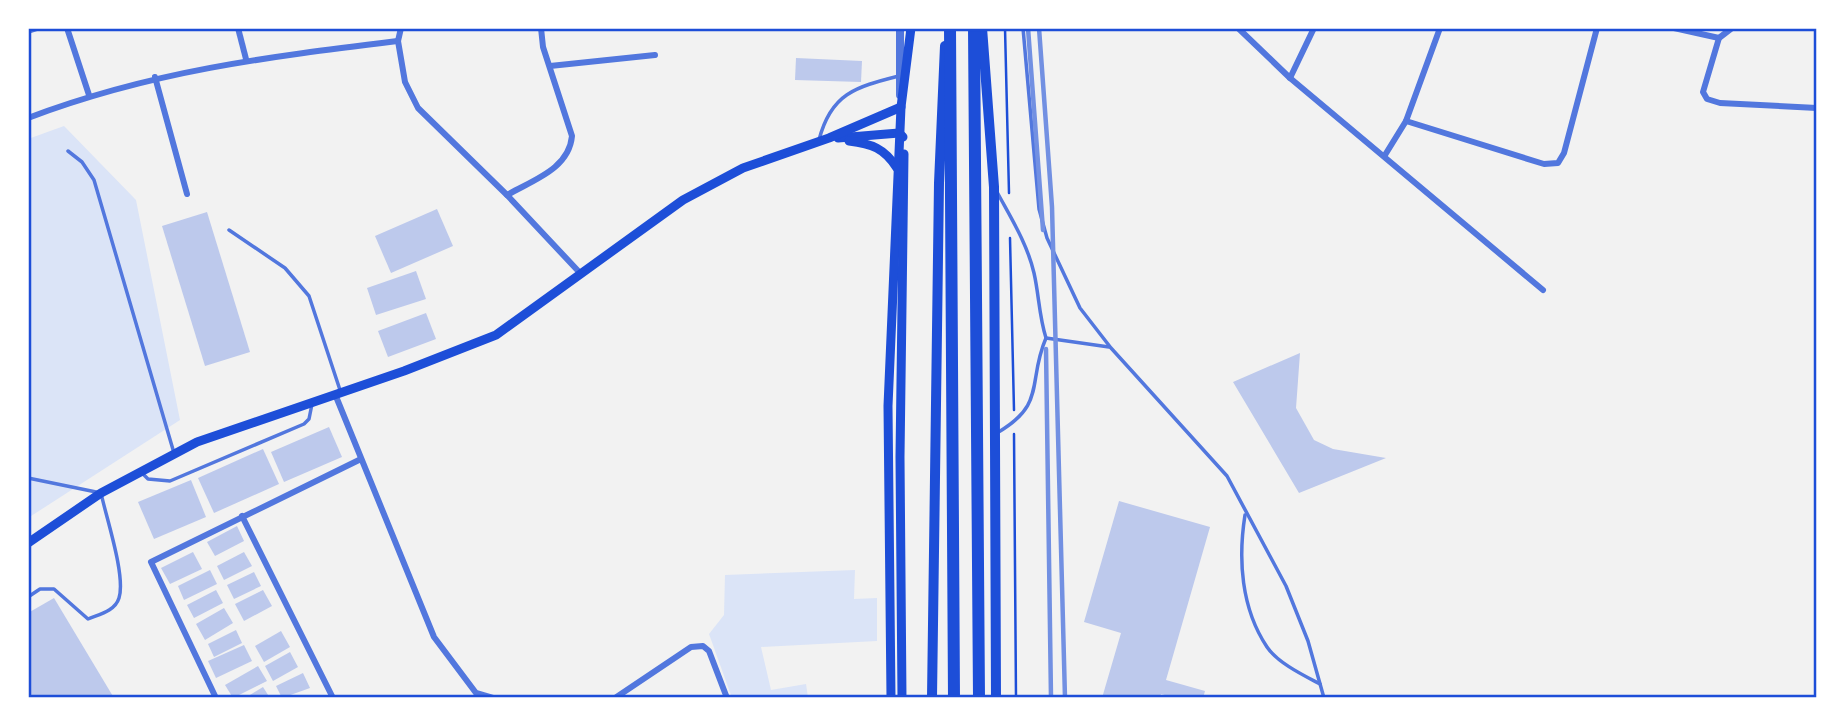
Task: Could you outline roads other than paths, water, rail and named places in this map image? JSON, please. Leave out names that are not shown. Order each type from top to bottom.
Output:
[{"type":"highway","points":[[947,28],[954,698]]},
{"type":"highway","points":[[974,28],[979,698]]},
{"type":"main road","points":[[891,698],[888,406],[901,107],[911,28]]},
{"type":"main road","points":[[932,698],[939,183],[947,28]]},
{"type":"main road","points":[[982,28],[994,187],[996,698]]},
{"type":"main road","points":[[28,543],[101,493],[174,453],[208,438],[496,335],[683,200],[743,168],[830,138],[901,107]]},
{"type":"main road","points":[[830,138],[900,134]]},
{"type":"main road","points":[[900,134],[904,139],[900,457],[902,698]]},
{"type":"main road","points":[[830,138],[876,146],[887,152],[898,170]]},
{"type":"street","points":[[28,30],[37,28]]},
{"type":"street","points":[[66,28],[89,95]]},
{"type":"street","points":[[238,28],[246,60]]},
{"type":"street","points":[[401,28],[398,41],[405,82],[418,108],[507,195],[581,274]]},
{"type":"street","points":[[507,195],[562,162],[571,150],[572,136],[541,28]]},
{"type":"street","points":[[900,28],[901,107]]},
{"type":"street","points":[[1238,28],[1290,78],[1543,290]]},
{"type":"street","points":[[1290,78],[1314,28]]},
{"type":"street","points":[[1385,155],[1406,121],[1440,28]]},
{"type":"street","points":[[1406,121],[1544,164],[1558,163],[1564,153],[1597,28]]},
{"type":"street","points":[[1674,28],[1719,38]]},
{"type":"street","points":[[1732,28],[1719,38],[1703,92],[1707,99],[1817,108]]},
{"type":"street","points":[[28,118],[89,95],[155,77],[246,60],[398,41]]},
{"type":"street","points":[[550,66],[655,55]]},
{"type":"street","points":[[155,77],[187,194]]},
{"type":"street","points":[[338,393],[361,459],[434,637],[474,695],[493,698]]},
{"type":"street","points":[[216,698],[151,562],[361,459]]},
{"type":"street","points":[[242,516],[333,698]]},
{"type":"street","points":[[615,698],[691,647],[703,646],[709,651],[727,698]]},
{"type":"lane","points":[[1023,28],[1040,209],[1046,238],[1080,308],[1111,348],[1227,476],[1286,586],[1308,641],[1324,698]]},
{"type":"lane","points":[[819,142],[827,113],[840,98],[864,86],[899,76]]},
{"type":"lane","points":[[68,151],[82,162],[94,180],[174,453]]},
{"type":"lane","points":[[993,436],[1014,424],[1030,406],[1046,338],[1038,314],[1034,273],[1022,237],[994,187]]},
{"type":"lane","points":[[229,230],[285,268],[309,296],[338,393]]},
{"type":"lane","points":[[1046,338],[1111,348]]},
{"type":"lane","points":[[140,470],[148,479],[170,481],[304,424],[309,419],[313,401]]},
{"type":"lane","points":[[28,478],[101,493],[119,573],[120,597],[111,610],[88,619],[54,589],[40,589],[28,597]]},
{"type":"lane","points":[[1246,513],[1241,542],[1242,581],[1252,616],[1268,649],[1294,670],[1320,684]]},
{"type":"railway","points":[[1028,28],[1043,230]]},
{"type":"railway","points":[[1039,28],[1052,207],[1065,698]]},
{"type":"railway","points":[[1046,349],[1051,698]]}]
